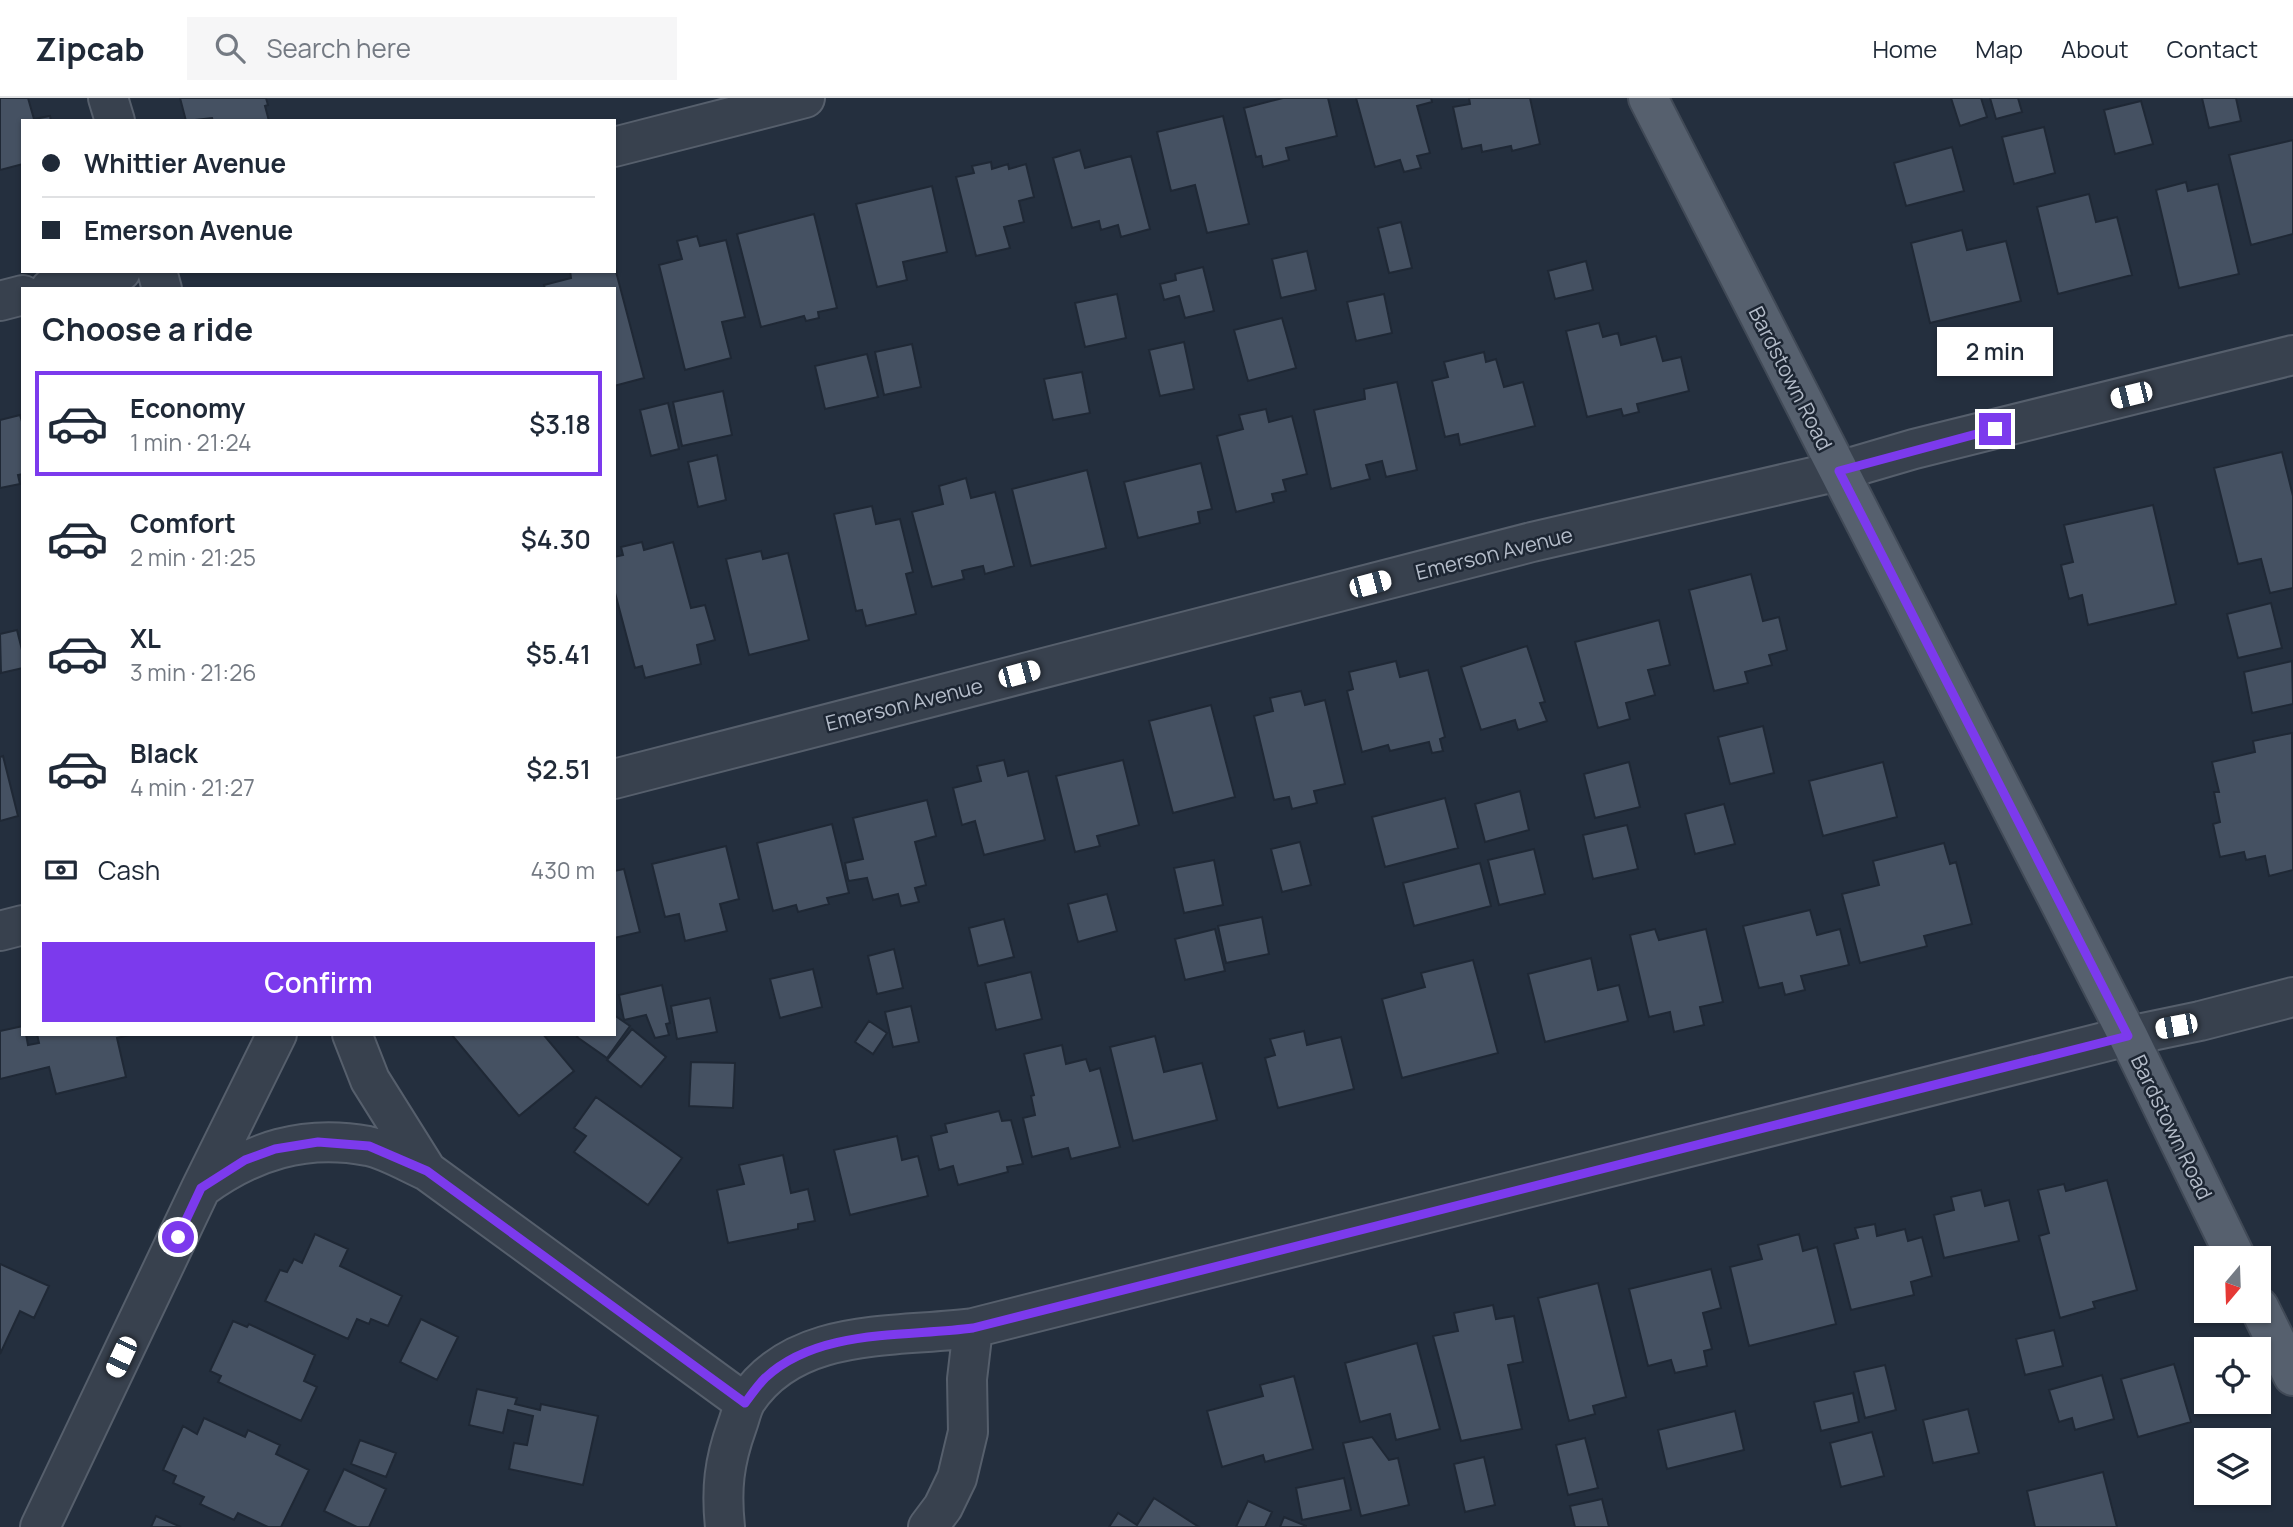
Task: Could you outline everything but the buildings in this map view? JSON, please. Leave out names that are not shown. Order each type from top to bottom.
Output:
[{"type":"main road","name":"Bardstown Road","points":[[1648,98],[2128,1036],[2229,1246]]},
{"type":"main road","points":[[2267,1323],[2293,1376]]},
{"type":"street","points":[[108,98],[114,119]]},
{"type":"street","points":[[616,146],[805,98]]},
{"type":"street","points":[[58,287],[113,273]]},
{"type":"street","points":[[0,301],[21,296]]},
{"type":"street","name":"Emerson Avenue","points":[[616,778],[1532,542],[1839,471],[1914,449],[2293,355]]},
{"type":"street","points":[[0,931],[21,926]]},
{"type":"street","points":[[725,1527],[722,1495],[729,1450],[745,1403],[765,1378],[790,1359],[836,1342],[879,1335],[973,1328],[2128,1036],[2293,997]]},
{"type":"street","points":[[40,1527],[276,1036]]},
{"type":"street","points":[[353,1036],[370,1080],[427,1171]]},
{"type":"street","points":[[201,1188],[245,1160],[275,1149],[318,1142],[369,1146],[427,1171],[745,1403]]},
{"type":"street","points":[[928,1527],[943,1507],[957,1478],[968,1432],[967,1379],[973,1328]]},
{"type":"route","points":[[178,1237],[201,1188],[245,1160],[275,1149],[318,1142],[369,1146],[427,1171],[745,1403],[765,1378],[790,1359],[836,1342],[879,1335],[973,1328],[2128,1036],[1839,471],[1995,429]]}]
